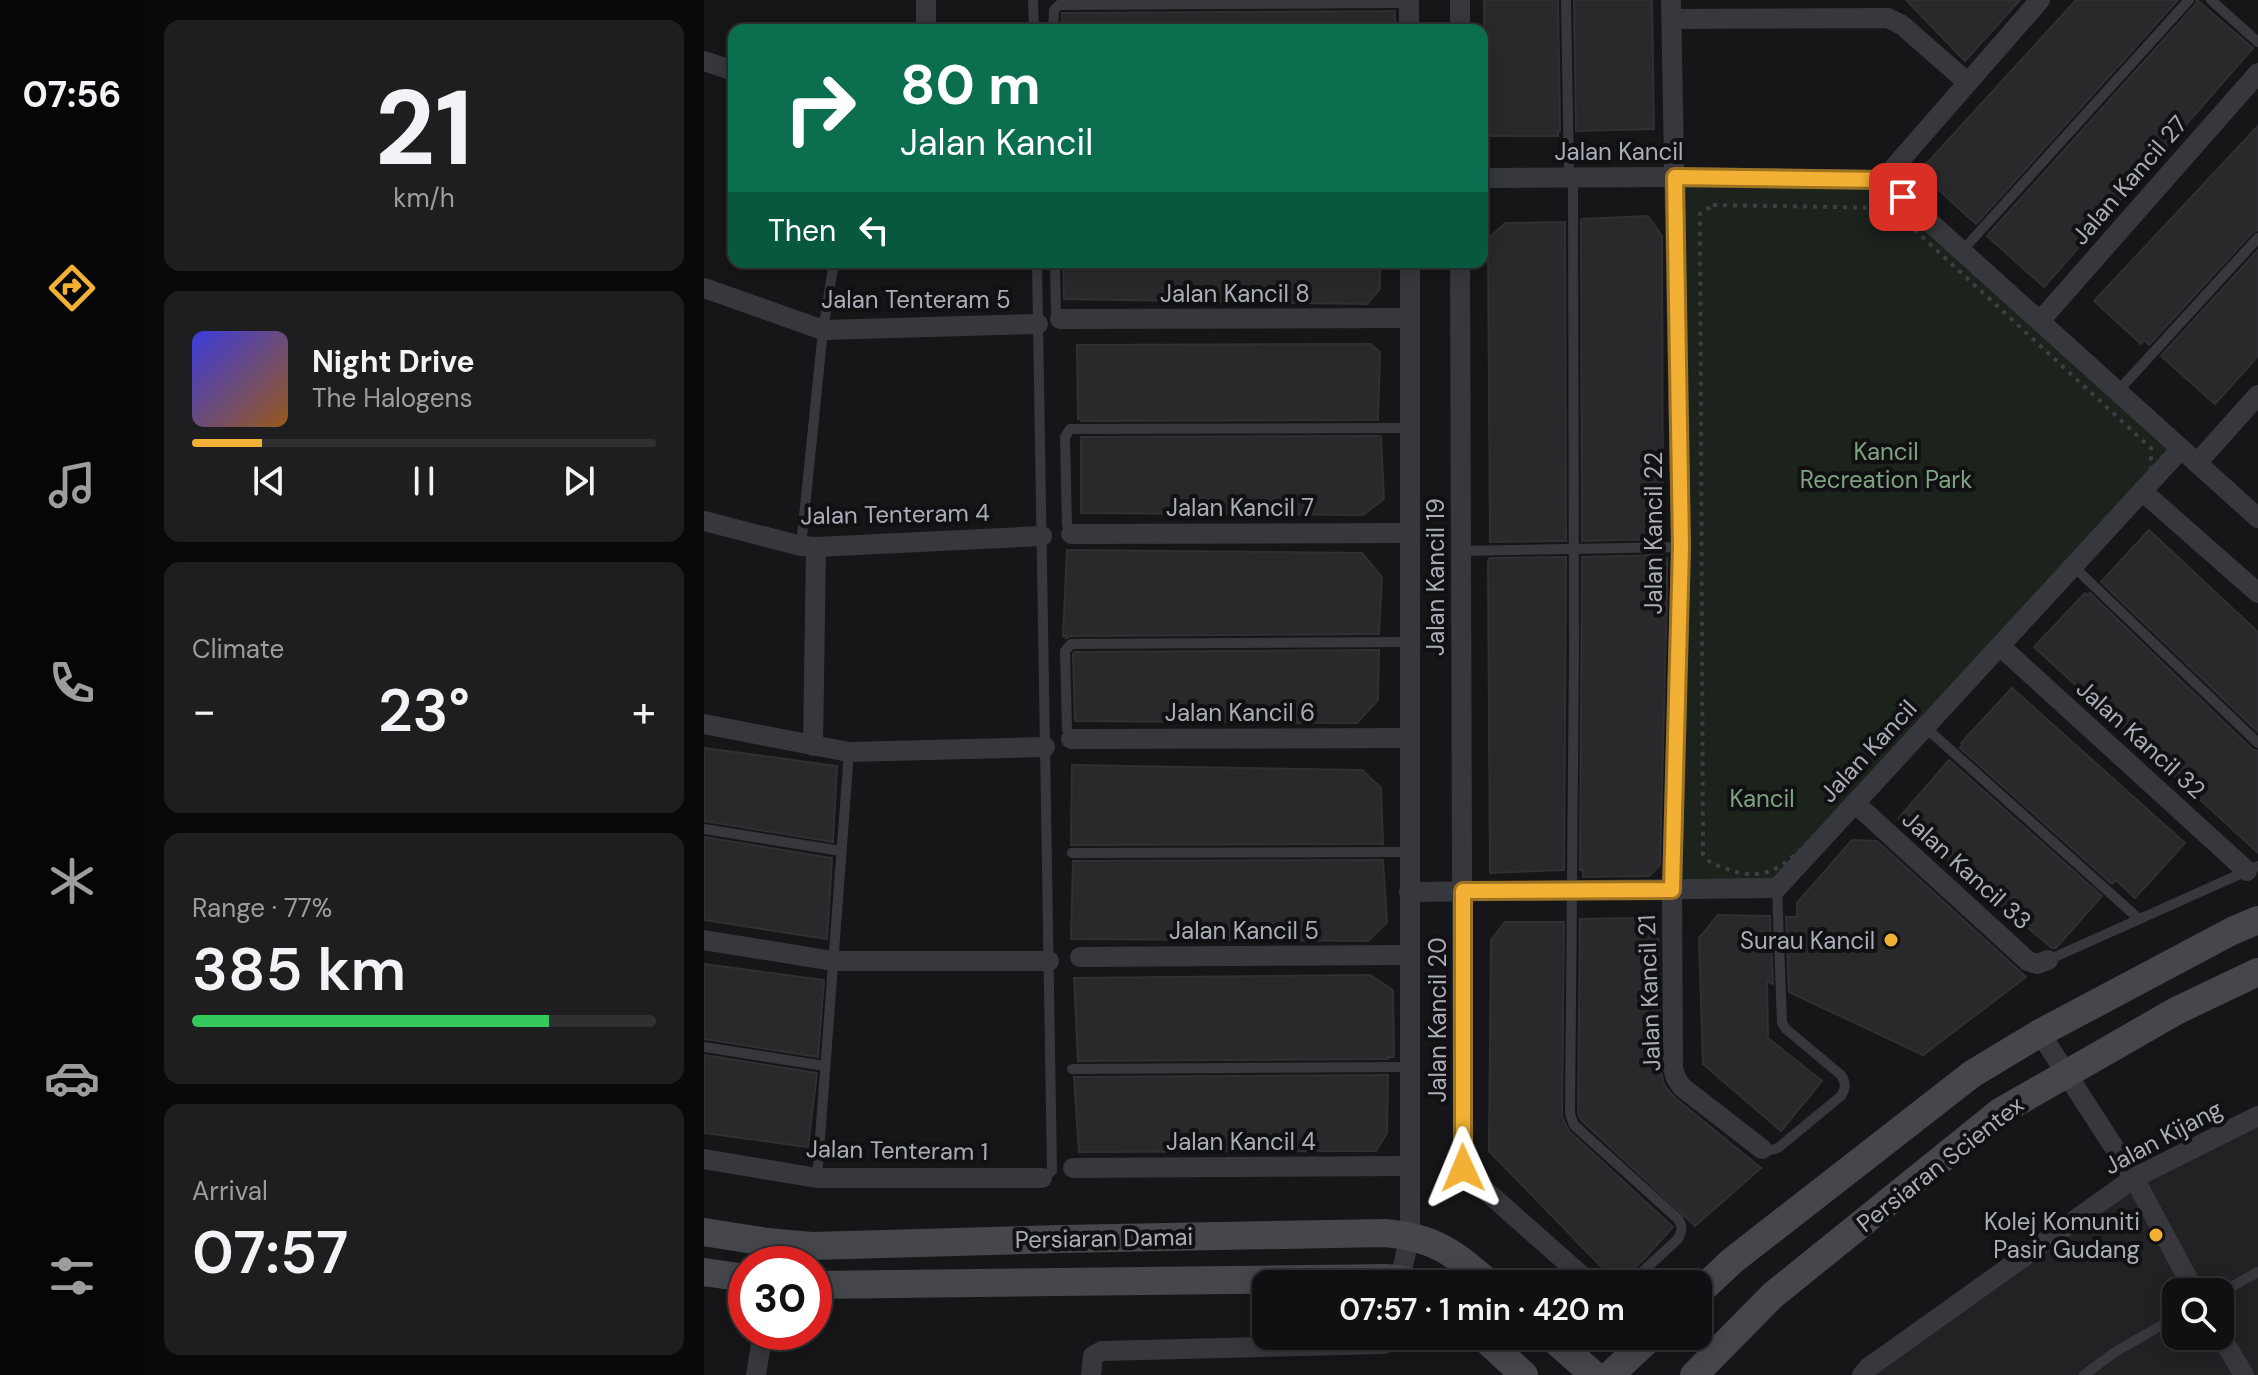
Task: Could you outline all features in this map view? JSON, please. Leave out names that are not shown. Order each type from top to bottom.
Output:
[{"type":"main road","name":"Persiaran Scientex","points":[[1712,1280],[1972,1074],[2040,1033],[2258,920]]},
{"type":"main road","name":"Persiaran Scientex","points":[[1694,1375],[1773,1295],[2000,1112],[2176,1011],[2258,972]]},
{"type":"main road","name":"Persiaran Damai","points":[[704,1232],[812,1246],[1385,1233],[1410,1235],[1438,1245],[1474,1270]]},
{"type":"main road","points":[[704,1272],[728,1275]]},
{"type":"main road","name":"Persiaran Damai","points":[[832,1285],[1252,1282]]},
{"type":"main road","points":[[1497,1350],[1524,1375]]},
{"type":"main road","points":[[1566,1350],[1594,1375]]},
{"type":"main road","points":[[1610,1375],[1637,1350]]},
{"type":"street","points":[[926,0],[926,24]]},
{"type":"street","points":[[1460,0],[1460,24]]},
{"type":"street","points":[[2039,0],[1883,180],[2258,518]]},
{"type":"street","points":[[1409,1],[1409,24]]},
{"type":"street","points":[[1671,9],[1888,18],[1902,25],[1967,82]]},
{"type":"street","name":"Jalan Kancil 22","points":[[1671,9],[1681,547],[1672,890]]},
{"type":"street","points":[[704,61],[728,69]]},
{"type":"street","name":"Jalan Kancil 27","points":[[2040,321],[2258,73]]},
{"type":"street","name":"Jalan Kancil","points":[[1488,178],[1883,180]]},
{"type":"street","points":[[1409,1270],[1410,268]]},
{"type":"street","name":"Jalan Kancil 19","points":[[1460,268],[1463,891]]},
{"type":"street","name":"Jalan Tenteram 5","points":[[704,288],[823,330],[1038,324]]},
{"type":"street","name":"Jalan Kancil 8","points":[[1060,319],[1410,318]]},
{"type":"street","name":"Jalan Kancil","points":[[1777,888],[2142,491],[2189,456],[2258,395]]},
{"type":"street","points":[[2142,491],[2258,593]]},
{"type":"street","name":"Jalan Tenteram 4","points":[[704,521],[808,546],[1042,536]]},
{"type":"street","name":"Jalan Kancil 7","points":[[1071,534],[1409,533]]},
{"type":"street","points":[[808,546],[813,746]]},
{"type":"street","name":"Jalan Kancil 32","points":[[2000,646],[2253,869]]},
{"type":"street","points":[[704,724],[849,752],[1045,747]]},
{"type":"street","name":"Jalan Kancil 6","points":[[1071,739],[1410,738]]},
{"type":"street","name":"Jalan Kancil 33","points":[[1855,803],[2028,961],[2037,964],[2048,960]]},
{"type":"street","points":[[1409,892],[1777,888]]},
{"type":"street","name":"Jalan Kancil 21","points":[[1672,890],[1673,1068],[1676,1078],[1682,1087],[1762,1149]]},
{"type":"street","name":"Jalan Kancil 20","points":[[1463,891],[1463,1168],[1575,1270]]},
{"type":"street","points":[[704,940],[833,961],[1049,961]]},
{"type":"street","name":"Jalan Kancil 5","points":[[1080,957],[1409,955]]},
{"type":"street","points":[[2040,1033],[2134,1178],[2188,1278]]},
{"type":"street","name":"Jalan Kijang","points":[[1862,1375],[2134,1178],[2258,1116]]},
{"type":"street","name":"Jalan Tenteram 1","points":[[704,1159],[817,1178],[1042,1178]]},
{"type":"street","name":"Jalan Kancil 4","points":[[1073,1168],[1410,1166]]},
{"type":"street","points":[[1091,1375],[1093,1356],[1102,1351],[1252,1347]]},
{"type":"street","points":[[756,1375],[760,1350]]},
{"type":"street","points":[[2229,1350],[2244,1375]]},
{"type":"lane","points":[[1033,0],[1034,24]]},
{"type":"lane","points":[[1566,0],[1571,177],[1574,549],[1570,1118],[1682,1225],[1678,1239],[1644,1270]]},
{"type":"lane","points":[[1962,251],[2189,0]]},
{"type":"lane","points":[[2211,0],[2258,42]]},
{"type":"lane","points":[[1053,24],[1054,10],[1059,5],[1409,1]]},
{"type":"lane","points":[[2118,391],[2258,238]]},
{"type":"lane","points":[[808,546],[823,330],[833,268]]},
{"type":"lane","points":[[1037,268],[1052,1171],[1042,1178]]},
{"type":"lane","points":[[1055,268],[1056,314],[1060,319]]},
{"type":"lane","points":[[1071,534],[1067,525],[1065,437],[1070,429],[1410,428]]},
{"type":"lane","points":[[1461,551],[1681,547]]},
{"type":"lane","points":[[2073,566],[2258,743]]},
{"type":"lane","points":[[1071,739],[1067,729],[1065,651],[1071,644],[1409,642]]},
{"type":"lane","points":[[1925,727],[2139,919]]},
{"type":"lane","points":[[817,1178],[849,752]]},
{"type":"lane","points":[[704,829],[841,851]]},
{"type":"lane","points":[[1072,853],[1410,852]]},
{"type":"lane","points":[[2048,960],[2253,869]]},
{"type":"lane","points":[[1762,1149],[1778,1148],[1841,1096],[1845,1089],[1841,1075],[1782,1023],[1777,888]]},
{"type":"lane","points":[[704,1047],[825,1066]]},
{"type":"lane","points":[[1072,1069],[1409,1067]]},
{"type":"lane","points":[[2234,1285],[2258,1272]]},
{"type":"lane","points":[[2084,1375],[2115,1352],[2162,1325]]},
{"type":"path","points":[[1713,205],[1891,208],[2151,448],[2151,472],[1825,824],[1777,869],[1745,875],[1707,861],[1703,855],[1700,214],[1713,205]]},
{"type":"shaded area","name":"Kolej Komuniti Pasir Gudang","points":[[2258,1116],[2258,1375],[1862,1375],[2134,1178]]},
{"type":"green space","name":"Kancil Recreation Park","points":[[1677,184],[1881,189],[2184,446],[1777,888],[1672,891]]},
{"type":"building","points":[[1484,0],[1558,0],[1558,136],[1488,136],[1488,24],[1484,24]]},
{"type":"building","points":[[1574,0],[1652,0],[1654,129],[1576,131]]},
{"type":"building","points":[[1906,0],[2020,0],[1965,61]]},
{"type":"building","points":[[2076,0],[2178,0],[1976,224],[1919,172]]},
{"type":"building","points":[[2197,0],[2253,48],[2044,287],[1987,236]]},
{"type":"building","points":[[1395,11],[1395,24],[1061,24],[1062,13]]},
{"type":"building","points":[[2258,126],[2258,230],[2149,345],[2144,340],[2141,344],[2094,301]]},
{"type":"building","points":[[1648,216],[1662,236],[1663,539],[1582,541],[1581,221]]},
{"type":"building","points":[[1565,222],[1566,541],[1490,542],[1488,239],[1505,223]]},
{"type":"building","points":[[2258,250],[2258,356],[2215,404],[2161,356]]},
{"type":"building","points":[[1063,268],[1380,268],[1380,289],[1367,304],[1064,299]]},
{"type":"building","points":[[1370,344],[1380,352],[1378,420],[1078,419],[1077,345]]},
{"type":"building","points":[[1081,437],[1381,437],[1384,499],[1363,515],[1081,513]]},
{"type":"building","points":[[2149,530],[2258,632],[2258,732],[2101,582]]},
{"type":"building","points":[[1067,550],[1362,553],[1382,577],[1379,634],[1066,638],[1063,636]]},
{"type":"building","points":[[1663,555],[1667,558],[1667,594],[1660,865],[1649,876],[1583,877],[1583,870],[1580,870],[1582,557]]},
{"type":"building","points":[[1566,557],[1564,870],[1490,873],[1488,561],[1490,558]]},
{"type":"building","points":[[2085,593],[2090,593],[2252,749],[2258,751],[2258,853],[2034,647]]},
{"type":"building","points":[[1379,650],[1378,700],[1357,723],[1075,721],[1075,652]]},
{"type":"building","points":[[2012,688],[2185,843],[2135,898],[2116,880],[2112,884],[1960,748],[1961,743]]},
{"type":"building","points":[[704,748],[837,766],[833,842],[704,821]]},
{"type":"building","points":[[1949,760],[2102,896],[2056,948],[2052,948],[1898,819]]},
{"type":"building","points":[[1072,765],[1362,770],[1381,788],[1383,844],[1071,845]]},
{"type":"building","points":[[704,837],[832,858],[827,939],[704,920]]},
{"type":"building","name":"Surau Kancil","points":[[1852,840],[1877,841],[2026,977],[1923,1055],[1789,992],[1786,917],[1797,917],[1797,903]]},
{"type":"building","points":[[1383,860],[1387,922],[1368,941],[1071,939],[1073,861]]},
{"type":"building","points":[[1718,915],[1770,916],[1773,984],[1767,981],[1768,1038],[1822,1081],[1781,1131],[1703,1064],[1699,938]]},
{"type":"building","points":[[1638,918],[1659,940],[1660,1068],[1664,1085],[1674,1097],[1761,1168],[1695,1226],[1581,1120],[1578,1113],[1580,919]]},
{"type":"building","points":[[1505,922],[1564,922],[1562,1117],[1569,1131],[1673,1227],[1632,1270],[1604,1270],[1489,1151],[1491,940]]},
{"type":"building","points":[[704,964],[824,980],[818,1057],[704,1039]]},
{"type":"building","points":[[1370,975],[1393,990],[1394,1057],[1388,1059],[1078,1061],[1074,978]]},
{"type":"building","points":[[704,1055],[817,1073],[808,1147],[704,1133]]},
{"type":"building","points":[[1388,1075],[1387,1133],[1376,1151],[1079,1152],[1074,1077]]},
{"type":"place","name":"Surau Kancil","points":[[1891,940]]},
{"type":"place","name":"Kolej Komuniti Pasir Gudang","points":[[2156,1235]]},
{"type":"route","points":[[1463,1168],[1463,891],[1672,890],[1681,547],[1675,177],[1883,180],[1903,197]]},
{"type":"park label","name":"Kancil","points":[[1762,798]]}]
